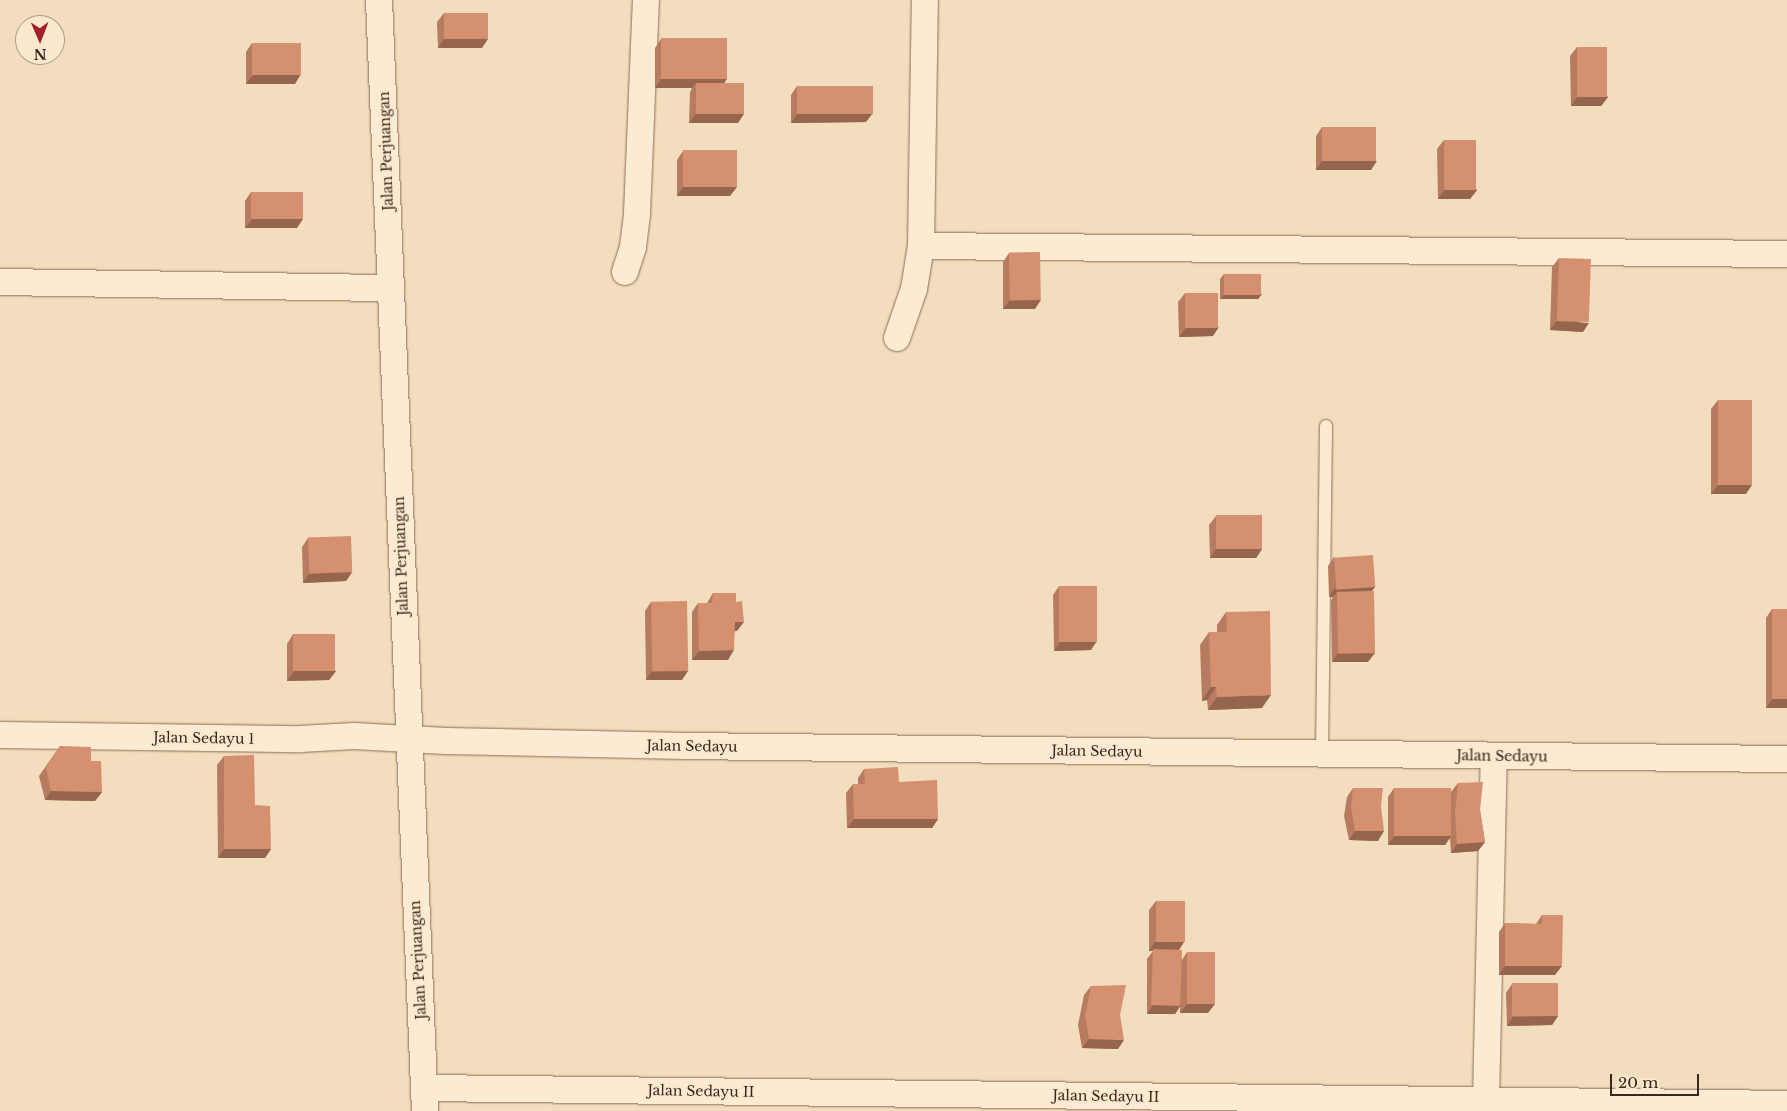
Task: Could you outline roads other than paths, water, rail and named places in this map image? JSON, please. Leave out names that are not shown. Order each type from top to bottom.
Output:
[{"type":"street","name":"Jalan Perjuangan","points":[[379,0],[408,739],[425,1099]]},
{"type":"street","points":[[625,272],[633,247],[637,213],[646,0]]},
{"type":"street","points":[[897,338],[914,289],[920,246],[925,0]]},
{"type":"street","points":[[920,246],[1787,254]]},
{"type":"street","points":[[0,282],[390,288]]},
{"type":"street","name":"Jalan Sedayu 1","points":[[0,735],[300,739],[370,736],[408,739]]},
{"type":"street","name":"Jalan Sedayu","points":[[408,739],[1322,754],[1787,759]]},
{"type":"street","points":[[1486,1100],[1494,756]]},
{"type":"street","name":"Jalan Sedayu II","points":[[425,1099],[1486,1100],[1787,1104]]},
{"type":"lane","points":[[1322,754],[1326,426]]}]
